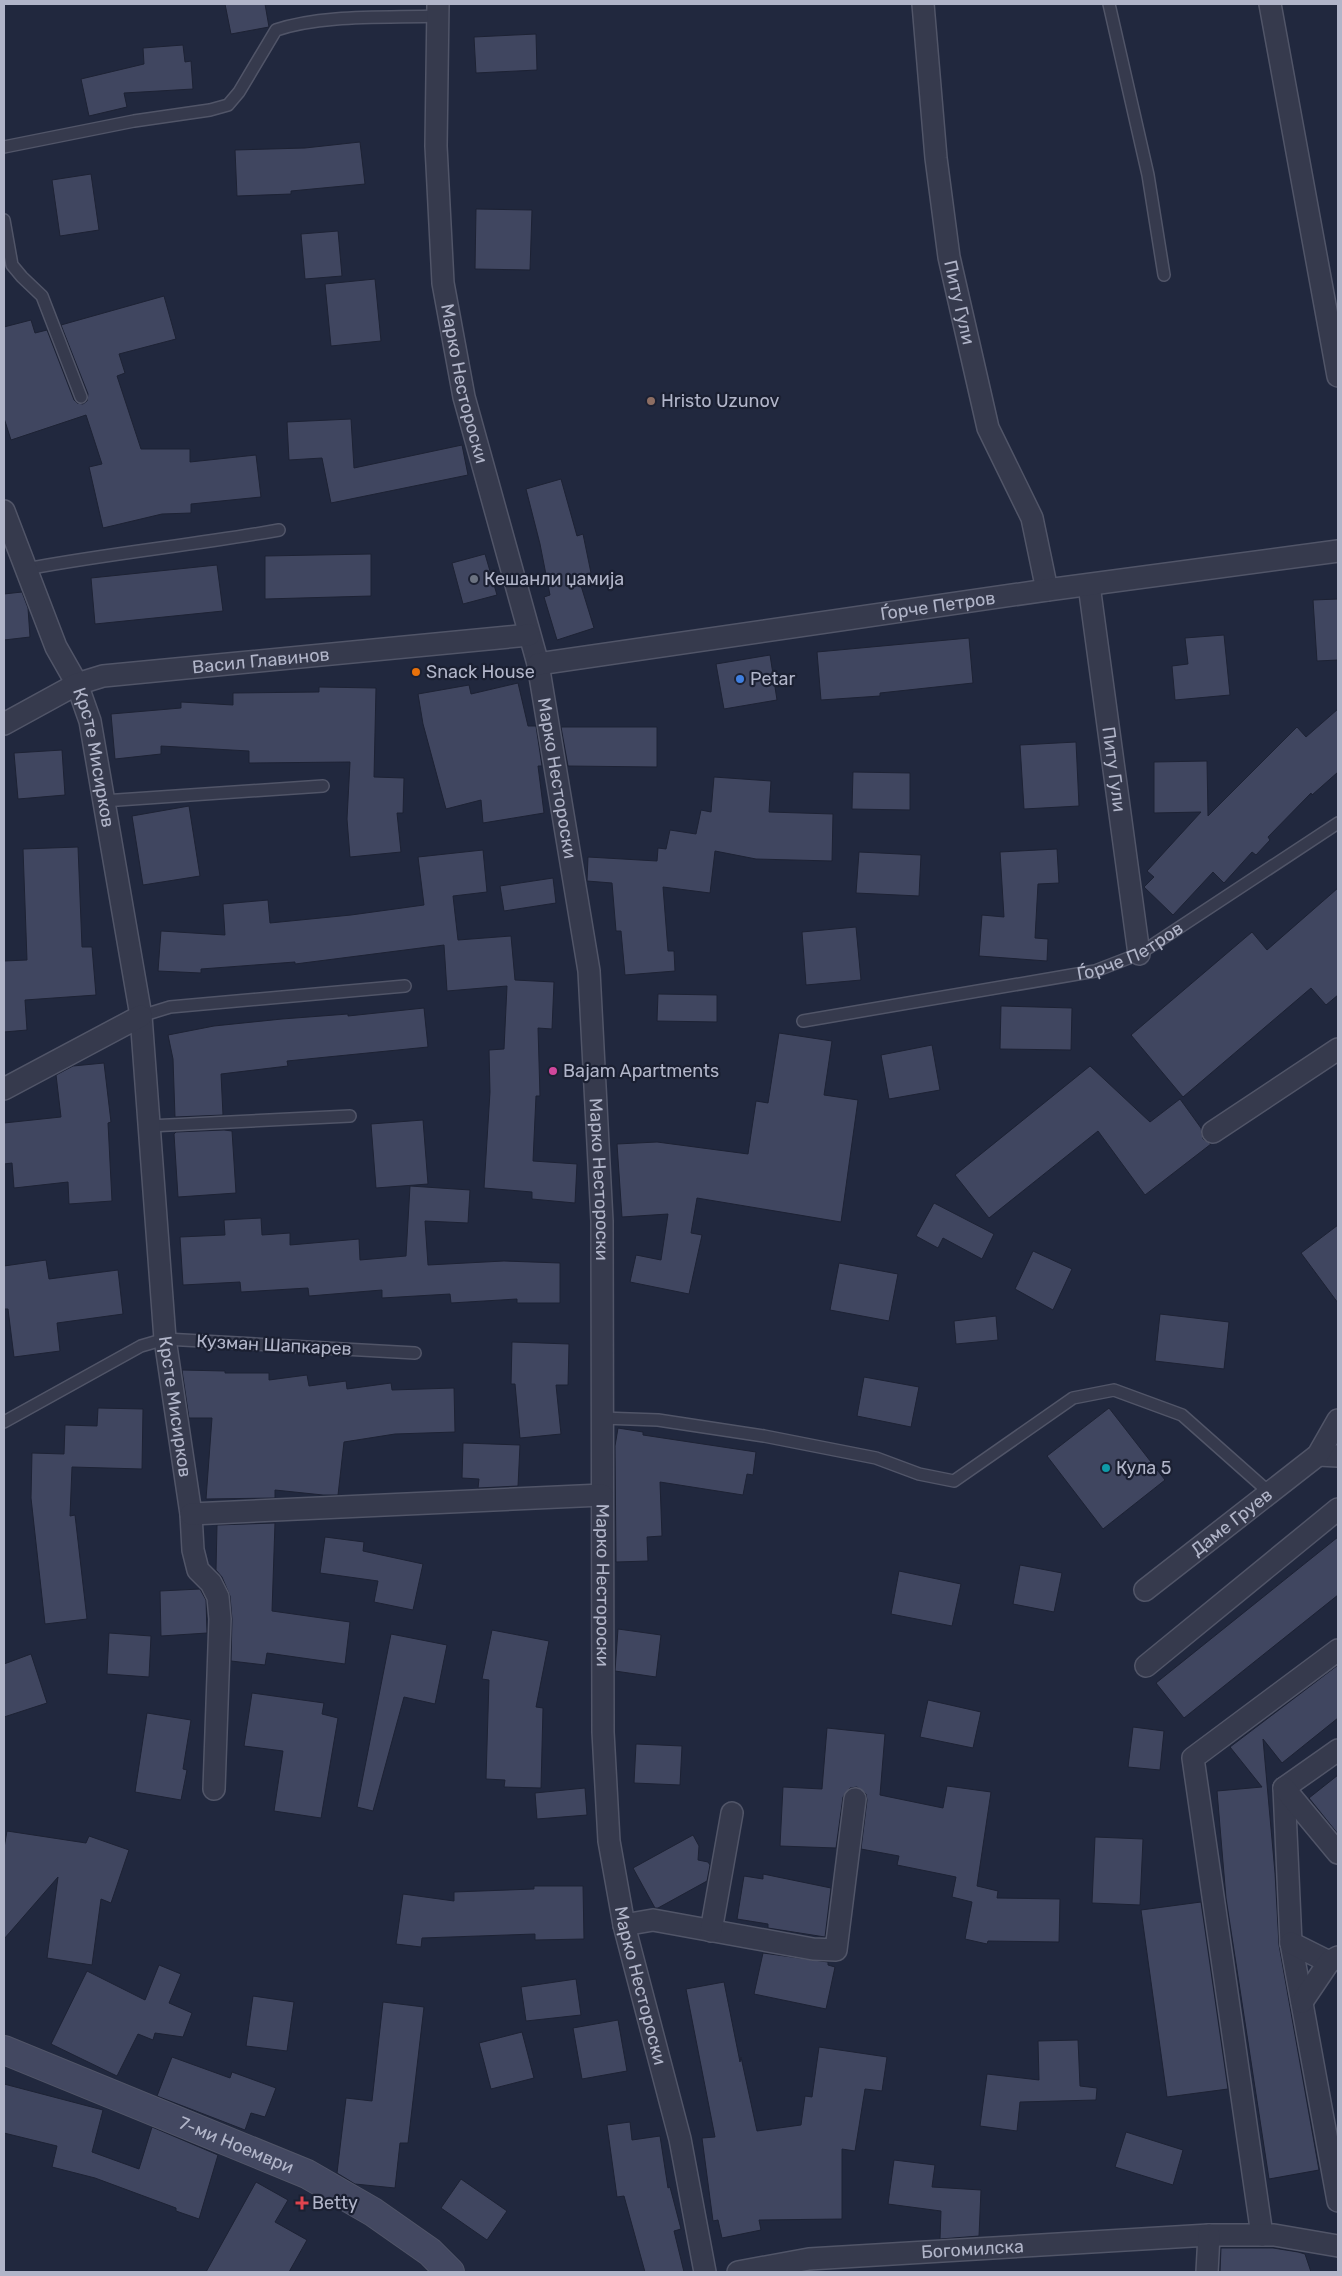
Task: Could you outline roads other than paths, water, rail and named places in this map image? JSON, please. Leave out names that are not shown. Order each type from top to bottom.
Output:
[{"type":"street","name":"Питу Гули","points":[[923,4],[936,158],[949,257],[988,428],[1032,518],[1047,590]]},
{"type":"street","points":[[1270,4],[1338,376]]},
{"type":"street","name":"Марко Нестороски","points":[[438,10],[436,146],[443,283],[464,397],[538,664],[589,971],[602,1221],[603,1732],[610,1841],[624,1924],[680,2139],[705,2272]]},
{"type":"street","name":"Крсте Мисирков","points":[[4,511],[56,648],[76,684],[90,722],[141,1016],[165,1339],[191,1514],[193,1550],[198,1570],[211,1583],[218,1597],[220,1619],[214,1789]]},
{"type":"street","name":"Ѓорче Петров","points":[[538,664],[1047,590],[1338,551]]},
{"type":"street","name":"Питу Гули","points":[[1089,585],[1139,954]]},
{"type":"street","name":"Васил Главинов","points":[[4,724],[76,684],[103,676],[530,635]]},
{"type":"street","points":[[4,1089],[141,1016]]},
{"type":"street","points":[[1213,1132],[1338,1049]]},
{"type":"street","name":"Даме Груев","points":[[1145,1590],[1270,1493],[1328,1456],[1338,1420]]},
{"type":"street","points":[[191,1514],[602,1495]]},
{"type":"street","points":[[1146,1666],[1338,1508]]},
{"type":"street","points":[[1262,2235],[1192,1758],[1338,1650]]},
{"type":"street","points":[[1284,1788],[1338,1750]]},
{"type":"street","points":[[1284,1788],[1338,1853]]},
{"type":"street","points":[[1284,1788],[1291,1943],[1338,2201]]},
{"type":"street","points":[[624,1924],[653,1920],[813,1949],[836,1950],[855,1799]]},
{"type":"street","points":[[711,1931],[732,1813]]},
{"type":"street","points":[[1291,1943],[1334,1959],[1302,2002]]},
{"type":"street","name":"7-ми Ноември","points":[[4,2050],[307,2174],[373,2212],[430,2252],[450,2272]]},
{"type":"street","points":[[1207,2272],[1209,2235]]},
{"type":"street","name":"Богомилска","points":[[738,2272],[809,2260],[1209,2235],[1262,2235],[1338,2246]]},
{"type":"lane","points":[[1109,4],[1148,175],[1164,275]]},
{"type":"lane","points":[[4,146],[228,105],[239,92],[276,30],[314,21],[438,10]]},
{"type":"lane","points":[[4,220],[12,265],[42,296],[81,397]]},
{"type":"lane","points":[[26,569],[99,556],[279,530]]},
{"type":"lane","points":[[103,801],[323,786]]},
{"type":"lane","name":"Ѓорче Петров","points":[[803,1021],[1095,970],[1139,954],[1338,823]]},
{"type":"lane","points":[[141,1016],[170,1007],[404,986]]},
{"type":"lane","points":[[149,1126],[350,1116]]},
{"type":"lane","name":"Кузман Шапкарев","points":[[4,1422],[141,1346],[165,1339],[415,1353]]},
{"type":"lane","points":[[602,1418],[658,1420],[764,1436],[876,1458],[919,1474],[954,1481],[1073,1398],[1114,1390],[1182,1415],[1270,1493]]},
{"type":"place","name":"Hristo Uzunov","points":[[651,401]]},
{"type":"place","name":"Кешанли џамија","points":[[474,579]]},
{"type":"place","name":"Snack House","points":[[416,672]]},
{"type":"place","name":"Petar","points":[[740,679]]},
{"type":"place","name":"Bajam Apartments","points":[[553,1071]]},
{"type":"place","name":"Кула 5","points":[[1106,1468]]},
{"type":"place","name":"Betty","points":[[302,2203]]}]
